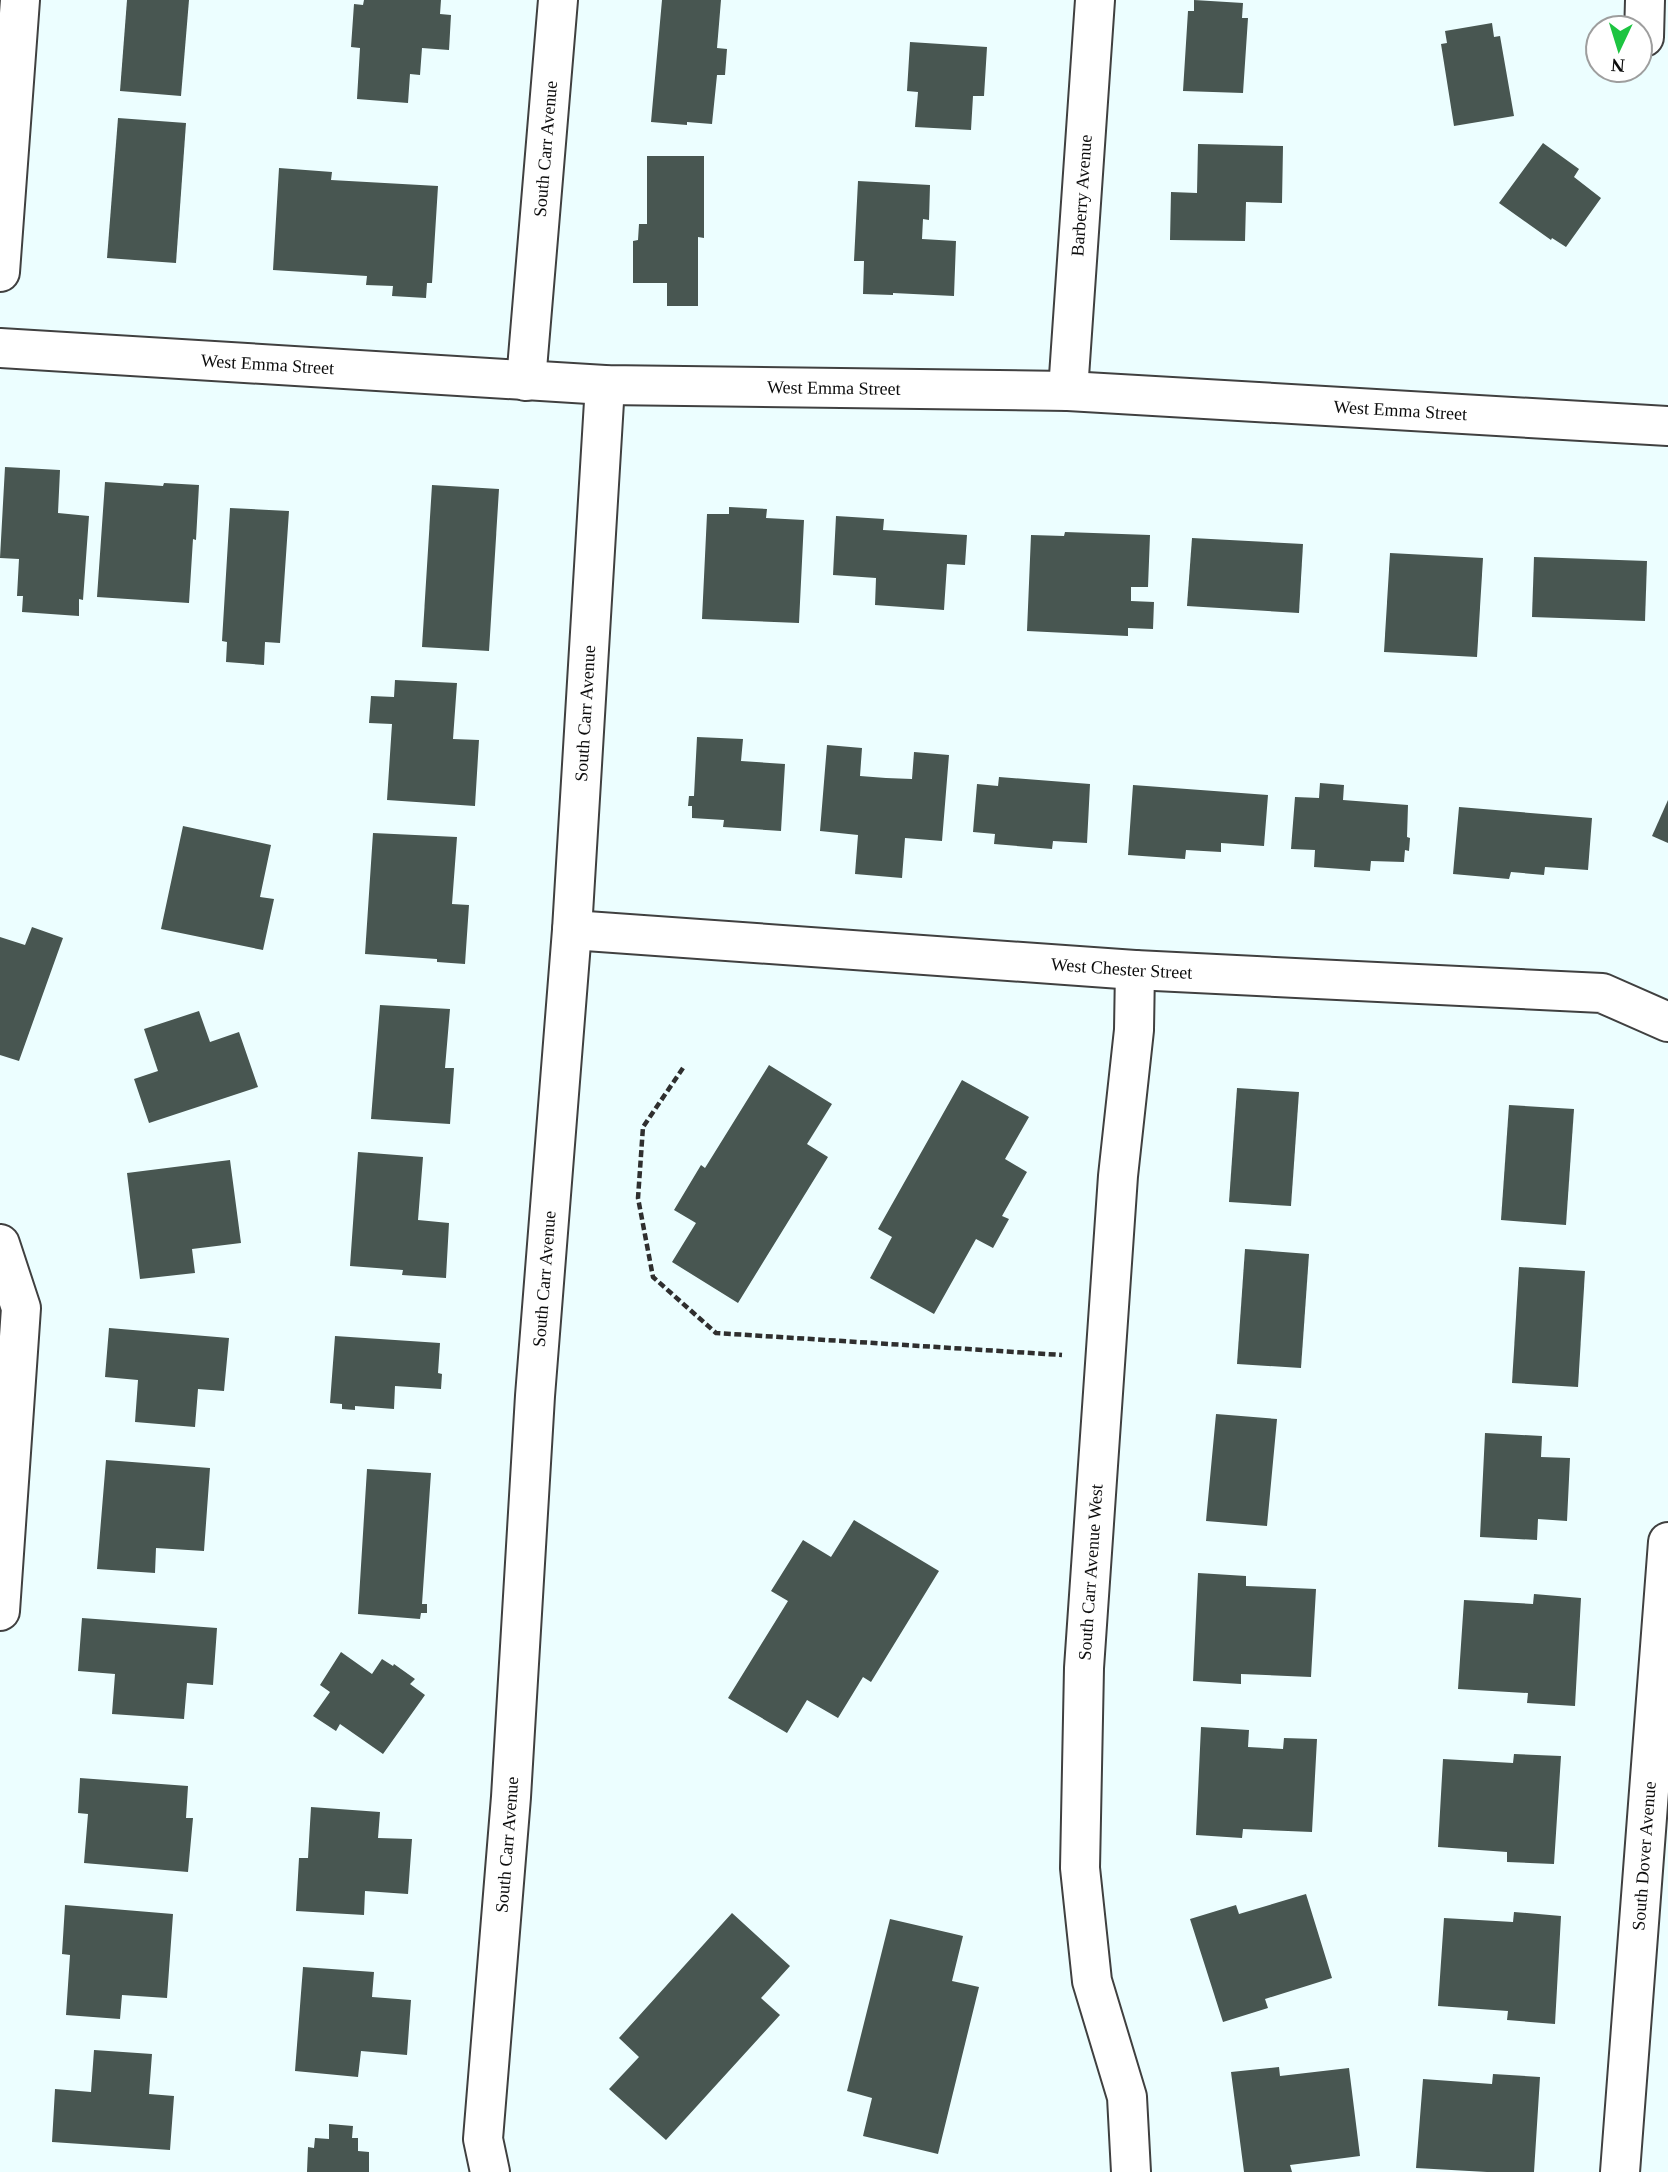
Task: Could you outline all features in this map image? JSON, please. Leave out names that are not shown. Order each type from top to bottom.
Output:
[{"type":"street","points":[[0,272],[20,0]]},
{"type":"street","name":"South Carr Avenue","points":[[526,381],[558,0]]},
{"type":"street","name":"Barberry Avenue","points":[[1069,391],[1095,0]]},
{"type":"street","name":"West Emma Street","points":[[0,348],[605,385],[1069,391],[1668,426]]},
{"type":"street","name":"South Carr Avenue","points":[[490,2172],[483,2139],[511,1797],[535,1396],[572,930],[605,385]]},
{"type":"street","name":"West Chester Street","points":[[572,930],[1135,970],[1602,993],[1668,1022]]},
{"type":"street","name":"South Carr Avenue West","points":[[1132,2172],[1127,2097],[1092,1981],[1080,1868],[1084,1668],[1118,1176],[1134,1030],[1135,970]]},
{"type":"street","points":[[0,1244],[21,1308],[0,1611]]},
{"type":"street","name":"South Dover Avenue","points":[[1620,2172],[1668,1542]]},
{"type":"path","points":[[683,1068],[643,1127],[638,1198],[653,1277],[716,1333],[1104,1357]]},
{"type":"building","points":[[127,0],[189,0],[181,96],[120,91]]},
{"type":"building","points":[[364,0],[441,0],[440,14],[451,15],[449,50],[422,48],[420,75],[410,74],[408,103],[357,99],[360,48],[351,47],[354,4],[363,5]]},
{"type":"building","points":[[662,0],[721,0],[717,48],[727,49],[725,75],[717,75],[712,124],[651,122]]},
{"type":"building","points":[[1194,0],[1243,3],[1242,18],[1248,18],[1243,93],[1183,91],[1188,11],[1194,11]]},
{"type":"building","points":[[1492,23],[1494,37],[1500,36],[1514,116],[1454,126],[1441,44],[1447,43],[1445,31]]},
{"type":"building","points":[[910,42],[987,47],[984,96],[973,96],[971,130],[915,127],[918,92],[907,91]]},
{"type":"building","points":[[118,118],[186,123],[176,263],[107,258]]},
{"type":"building","points":[[1543,143],[1579,169],[1574,177],[1601,198],[1566,247],[1552,238],[1551,240],[1499,203]]},
{"type":"building","points":[[1198,144],[1283,146],[1282,203],[1246,202],[1245,241],[1170,240],[1171,192],[1197,193]]},
{"type":"building","points":[[647,156],[704,156],[704,238],[698,237],[698,306],[667,306],[667,283],[633,283],[633,241],[638,240],[639,224],[647,224]]},
{"type":"building","points":[[279,168],[332,172],[331,180],[438,186],[432,283],[427,283],[426,298],[392,296],[393,286],[366,285],[367,276],[273,270]]},
{"type":"building","points":[[858,181],[930,185],[929,220],[923,219],[922,239],[956,241],[954,296],[863,294],[864,261],[854,261]]},
{"type":"building","points":[[5,467],[60,470],[58,513],[89,516],[83,600],[79,599],[79,616],[22,612],[23,596],[17,596],[19,559],[0,558]]},
{"type":"building","points":[[105,482],[163,486],[164,483],[199,485],[189,603],[97,597]]},
{"type":"building","points":[[432,485],[499,489],[489,651],[422,647]]},
{"type":"building","points":[[729,507],[767,509],[766,518],[804,520],[799,623],[702,619],[707,514],[729,514]]},
{"type":"building","points":[[230,508],[289,511],[280,643],[265,642],[264,665],[226,662],[227,642],[222,641]]},
{"type":"building","points":[[836,516],[884,519],[883,530],[967,535],[965,565],[947,564],[944,610],[875,605],[876,578],[833,575]]},
{"type":"building","points":[[1065,532],[1150,535],[1148,587],[1131,587],[1131,601],[1154,602],[1153,629],[1128,628],[1128,636],[1027,631],[1031,535],[1064,536]]},
{"type":"building","points":[[1192,538],[1303,544],[1299,613],[1187,606]]},
{"type":"building","points":[[1390,553],[1483,558],[1477,657],[1384,652]]},
{"type":"building","points":[[1534,557],[1647,561],[1645,621],[1532,617]]},
{"type":"building","points":[[395,680],[457,683],[453,739],[479,740],[475,806],[387,800],[392,724],[369,723],[371,696],[394,697]]},
{"type":"building","points":[[697,737],[743,739],[741,761],[785,764],[781,831],[723,827],[724,820],[692,818],[692,806],[688,806],[689,796],[694,796]]},
{"type":"building","points":[[827,745],[862,748],[860,776],[912,779],[914,752],[949,755],[942,841],[905,838],[902,878],[855,874],[858,835],[820,831]]},
{"type":"building","points":[[999,777],[1090,784],[1087,843],[1053,841],[1052,849],[994,844],[995,834],[973,832],[977,784],[998,786]]},
{"type":"building","points":[[1320,783],[1344,785],[1343,800],[1408,805],[1407,837],[1410,838],[1409,851],[1405,850],[1404,862],[1371,861],[1370,871],[1314,867],[1315,850],[1291,849],[1295,797],[1319,798]]},
{"type":"building","points":[[1133,785],[1268,795],[1264,846],[1221,843],[1221,852],[1186,850],[1185,859],[1128,855]]},
{"type":"building","points":[[1668,800],[1668,843],[1652,836]]},
{"type":"building","points":[[1459,807],[1592,818],[1588,870],[1545,867],[1544,875],[1511,872],[1509,879],[1453,874]]},
{"type":"building","points":[[183,826],[271,845],[260,897],[274,899],[263,950],[161,929]]},
{"type":"building","points":[[373,833],[457,837],[452,904],[469,905],[465,964],[437,962],[437,959],[365,954]]},
{"type":"building","points":[[32,927],[63,938],[19,1061],[0,1055],[0,937],[25,945]]},
{"type":"building","points":[[380,1005],[450,1009],[445,1068],[454,1068],[450,1124],[371,1119]]},
{"type":"building","points":[[199,1011],[210,1042],[239,1032],[258,1087],[149,1123],[134,1079],[158,1071],[144,1029]]},
{"type":"building","points":[[769,1065],[832,1104],[807,1144],[828,1157],[738,1303],[672,1262],[696,1223],[674,1210],[701,1165],[705,1168]]},
{"type":"building","points":[[962,1080],[1029,1117],[1005,1159],[1027,1172],[1002,1216],[1009,1219],[993,1248],[976,1239],[934,1314],[870,1278],[892,1237],[878,1229]]},
{"type":"building","points":[[1237,1088],[1299,1092],[1291,1206],[1229,1202]]},
{"type":"building","points":[[1509,1105],[1574,1109],[1566,1225],[1501,1220]]},
{"type":"building","points":[[358,1152],[423,1157],[418,1220],[449,1223],[446,1278],[402,1275],[403,1270],[350,1266]]},
{"type":"building","points":[[230,1160],[241,1243],[192,1249],[195,1273],[140,1279],[127,1173]]},
{"type":"building","points":[[1245,1249],[1309,1254],[1301,1368],[1237,1364]]},
{"type":"building","points":[[1519,1267],[1585,1271],[1578,1387],[1512,1383]]},
{"type":"building","points":[[109,1328],[229,1338],[224,1391],[198,1389],[195,1427],[135,1422],[138,1380],[105,1377]]},
{"type":"building","points":[[335,1336],[440,1343],[438,1373],[442,1374],[441,1389],[395,1386],[394,1409],[355,1406],[355,1410],[342,1409],[342,1404],[330,1403]]},
{"type":"building","points":[[1216,1414],[1277,1419],[1267,1526],[1206,1521]]},
{"type":"building","points":[[1485,1433],[1542,1436],[1541,1457],[1570,1458],[1567,1521],[1538,1519],[1537,1540],[1480,1537]]},
{"type":"building","points":[[106,1460],[210,1468],[204,1551],[156,1548],[155,1573],[97,1569]]},
{"type":"building","points":[[367,1469],[431,1473],[422,1604],[427,1604],[427,1613],[421,1613],[420,1619],[358,1614]]},
{"type":"building","points":[[854,1520],[939,1571],[871,1682],[863,1677],[838,1718],[807,1700],[787,1733],[728,1698],[788,1601],[771,1591],[803,1540],[831,1557]]},
{"type":"building","points":[[1198,1573],[1246,1576],[1246,1586],[1316,1589],[1311,1677],[1241,1674],[1241,1684],[1193,1681]]},
{"type":"building","points":[[1534,1594],[1581,1598],[1575,1706],[1527,1703],[1528,1693],[1458,1689],[1464,1600],[1533,1604]]},
{"type":"building","points":[[82,1618],[217,1628],[213,1685],[187,1683],[184,1719],[112,1714],[115,1674],[78,1671]]},
{"type":"building","points":[[341,1652],[372,1674],[382,1659],[393,1666],[394,1664],[415,1679],[410,1684],[425,1695],[383,1754],[340,1724],[336,1731],[313,1716],[330,1692],[320,1685]]},
{"type":"building","points":[[1201,1727],[1249,1730],[1248,1747],[1283,1749],[1284,1738],[1317,1739],[1312,1832],[1243,1829],[1242,1838],[1196,1835]]},
{"type":"building","points":[[1514,1754],[1561,1756],[1554,1864],[1507,1862],[1507,1852],[1438,1847],[1443,1759],[1513,1763]]},
{"type":"building","points":[[80,1778],[188,1786],[186,1818],[193,1818],[188,1872],[84,1863],[88,1814],[78,1813]]},
{"type":"building","points":[[311,1807],[380,1812],[378,1838],[412,1839],[408,1894],[365,1891],[364,1915],[296,1911],[299,1858],[308,1858]]},
{"type":"building","points":[[1306,1894],[1332,1978],[1265,1999],[1268,2008],[1223,2022],[1190,1919],[1236,1905],[1239,1914]]},
{"type":"building","points":[[65,1905],[173,1914],[167,1998],[122,1995],[120,2019],[66,2015],[70,1955],[62,1954]]},
{"type":"building","points":[[1514,1912],[1561,1916],[1555,2024],[1507,2020],[1508,2011],[1438,2006],[1444,1918],[1513,1922]]},
{"type":"building","points":[[732,1913],[790,1966],[761,1998],[780,2015],[666,2140],[609,2089],[639,2057],[619,2038]]},
{"type":"building","points":[[890,1919],[963,1936],[952,1981],[979,1987],[938,2154],[863,2136],[872,2098],[847,2091]]},
{"type":"building","points":[[303,1967],[374,1972],[372,1997],[411,2000],[407,2055],[361,2051],[358,2077],[295,2071]]},
{"type":"building","points":[[94,2050],[152,2054],[149,2094],[174,2096],[170,2150],[52,2142],[55,2089],[91,2092]]},
{"type":"building","points":[[1279,2067],[1280,2076],[1349,2068],[1360,2156],[1290,2165],[1292,2172],[1244,2172],[1231,2072]]},
{"type":"building","points":[[1493,2074],[1540,2077],[1534,2172],[1416,2168],[1423,2079],[1492,2084]]},
{"type":"building","points":[[329,2124],[353,2126],[352,2138],[358,2138],[358,2151],[369,2152],[369,2172],[307,2172],[308,2147],[314,2148],[315,2138],[329,2139]]}]
